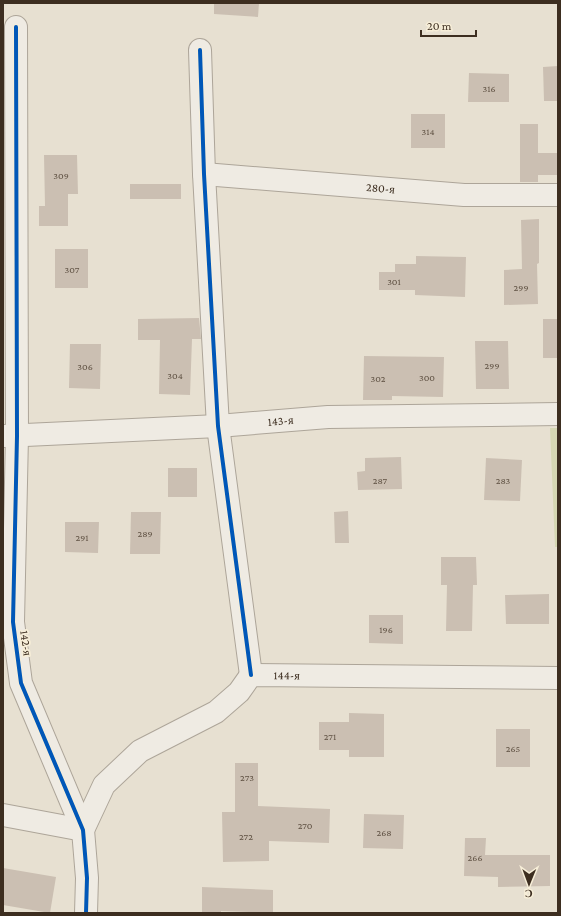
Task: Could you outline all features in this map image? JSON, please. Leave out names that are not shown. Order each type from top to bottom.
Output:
[{"type":"street","name":"142-я","points":[[16,27],[10,436],[13,622],[21,682],[83,830],[87,878],[86,913]]},
{"type":"street","points":[[3,815],[83,830],[104,785],[140,751],[216,712],[239,692],[251,675],[218,426],[204,174],[200,50]]},
{"type":"street","name":"280-я","points":[[204,174],[464,195],[558,195]]},
{"type":"street","name":"143-я","points":[[10,436],[218,426],[328,417],[558,414]]},
{"type":"street","name":"144-я","points":[[251,675],[558,678]]},
{"type":"green space","points":[[550,428],[558,428],[558,547],[555,547]]},
{"type":"building","points":[[214,3],[259,3],[258,17],[214,14]]},
{"type":"building","points":[[558,66],[558,101],[544,101],[543,67]]},
{"type":"building","points":[[469,73],[509,74],[509,102],[468,102]]},
{"type":"building","points":[[411,114],[445,114],[445,148],[411,148]]},
{"type":"building","points":[[520,124],[538,124],[538,153],[558,153],[558,175],[538,175],[538,182],[520,182]]},
{"type":"building","points":[[44,155],[77,155],[78,194],[68,194],[68,226],[39,226],[39,206],[45,206]]},
{"type":"building","points":[[130,184],[181,184],[181,199],[130,199]]},
{"type":"building","points":[[539,219],[539,263],[537,264],[538,304],[504,305],[504,270],[522,269],[521,220]]},
{"type":"building","points":[[55,249],[88,249],[88,288],[55,288]]},
{"type":"building","points":[[416,256],[466,257],[465,297],[415,295],[415,290],[379,290],[379,272],[395,272],[395,264],[416,264]]},
{"type":"building","points":[[199,318],[201,339],[192,339],[190,395],[159,394],[160,340],[138,340],[138,319]]},
{"type":"building","points":[[543,319],[558,319],[558,358],[543,358]]},
{"type":"building","points":[[475,341],[508,341],[509,389],[476,389]]},
{"type":"building","points":[[70,344],[101,344],[100,389],[69,388]]},
{"type":"building","points":[[364,356],[444,357],[443,397],[392,396],[392,400],[363,400]]},
{"type":"building","points":[[401,457],[402,489],[358,490],[357,472],[365,471],[365,458]]},
{"type":"building","points":[[486,458],[522,460],[520,501],[484,500]]},
{"type":"building","points":[[168,468],[197,468],[197,497],[168,497]]},
{"type":"building","points":[[348,511],[349,543],[335,543],[334,512]]},
{"type":"building","points":[[131,512],[161,512],[160,554],[130,554]]},
{"type":"building","points":[[65,522],[99,522],[98,553],[65,552]]},
{"type":"building","points":[[441,557],[476,557],[477,585],[473,585],[472,631],[446,631],[447,585],[441,585]]},
{"type":"building","points":[[549,594],[549,624],[506,624],[505,595]]},
{"type":"building","points":[[369,615],[403,615],[403,644],[369,643]]},
{"type":"building","points":[[349,713],[384,714],[384,757],[349,757],[349,750],[319,750],[319,722],[349,722]]},
{"type":"building","points":[[496,729],[530,729],[530,767],[496,767]]},
{"type":"building","points":[[235,763],[258,763],[258,806],[330,809],[329,843],[269,841],[269,861],[223,862],[222,812],[235,812]]},
{"type":"building","points":[[364,814],[404,815],[403,849],[363,848]]},
{"type":"building","points":[[465,838],[486,838],[485,855],[550,855],[550,886],[498,887],[498,877],[464,876]]},
{"type":"building","points":[[3,868],[56,877],[50,913],[3,905]]},
{"type":"building","points":[[202,887],[273,890],[273,913],[221,911],[221,913],[202,913]]},
{"type":"cycle path","points":[[16,27],[17,436],[13,622],[21,683],[83,830],[87,878],[86,913]]},
{"type":"cycle path","points":[[200,50],[204,174],[218,426],[251,675]]}]
